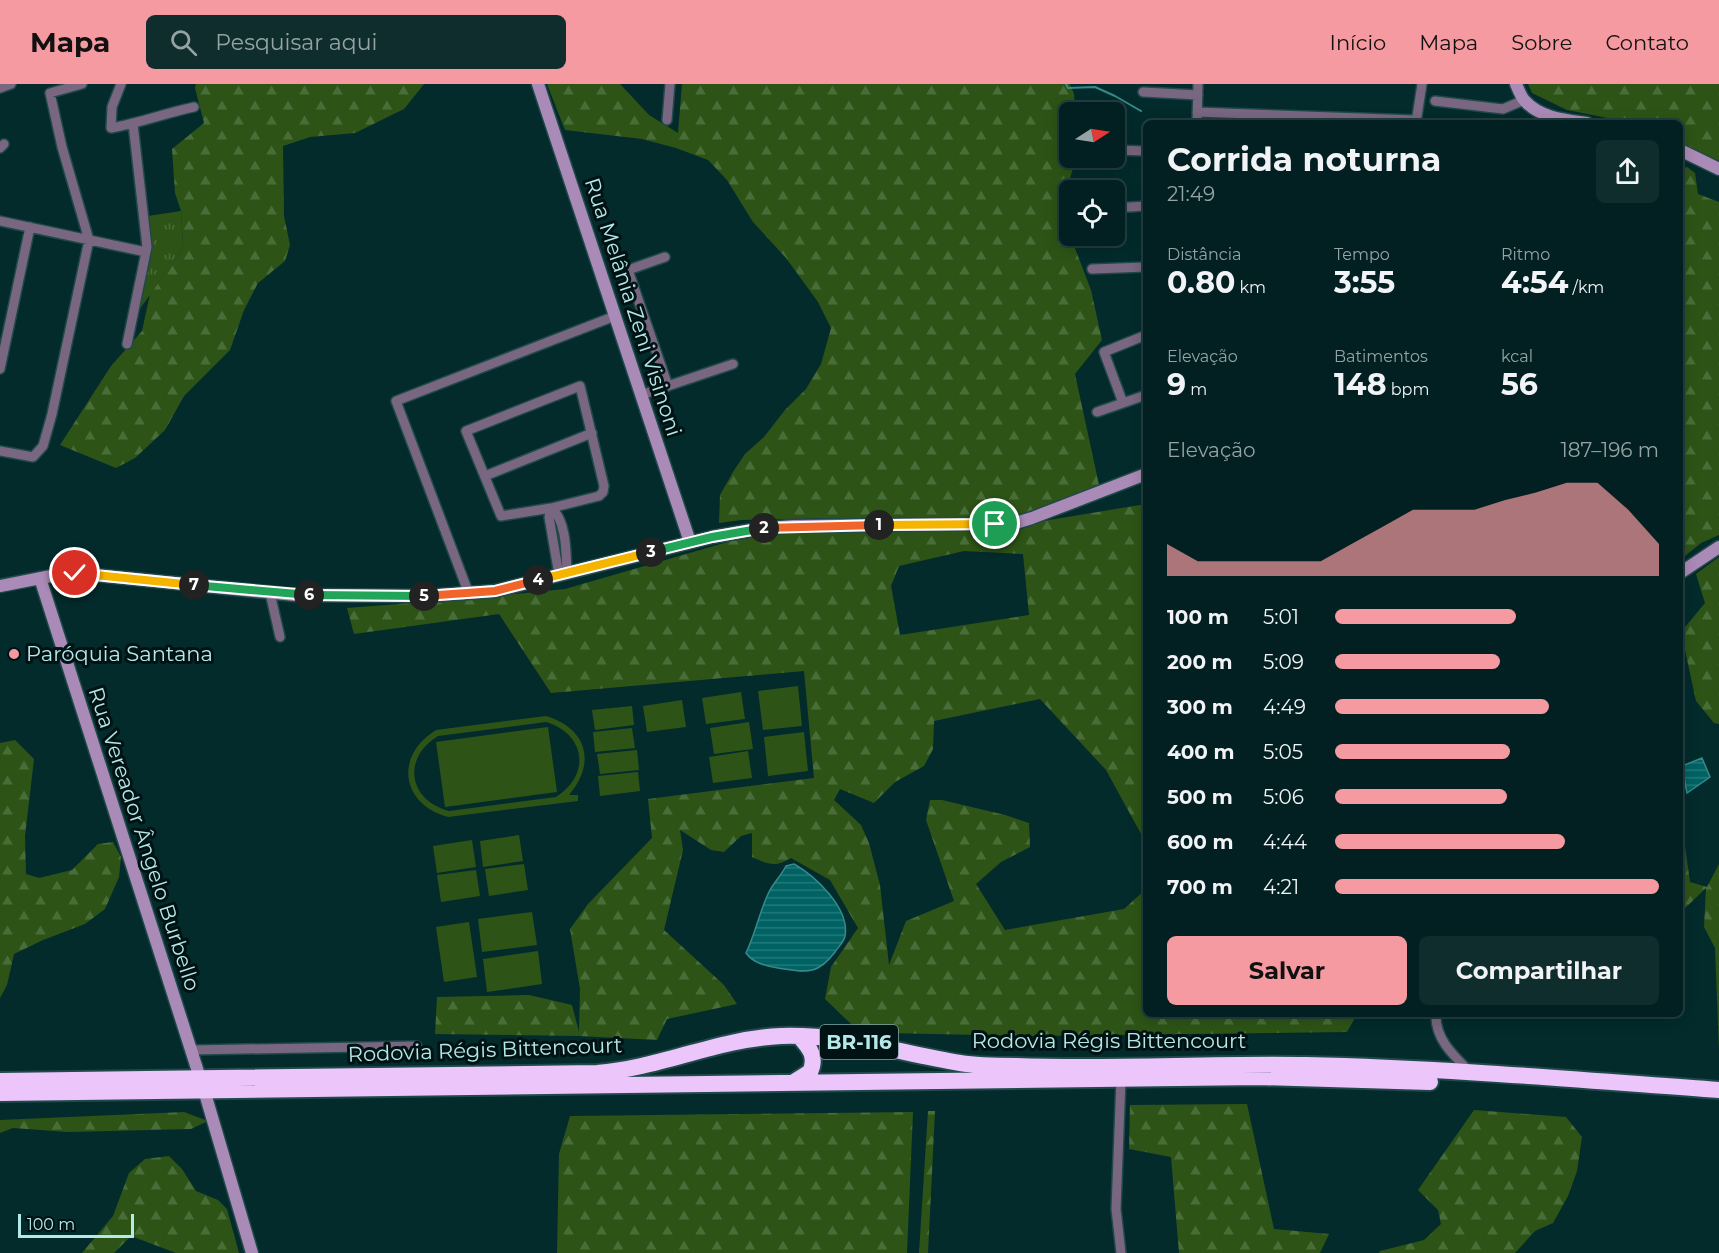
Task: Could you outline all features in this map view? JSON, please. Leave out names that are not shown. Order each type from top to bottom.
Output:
[{"type":"highway","name":"Rodovia Régis Bittencourt","points":[[0,1093],[202,1084],[597,1073],[641,1067],[742,1040],[799,1036],[868,1043],[948,1061],[981,1065],[1038,1067],[1284,1065],[1470,1072],[1719,1090]]},
{"type":"highway","points":[[794,1083],[810,1072],[814,1059],[811,1051],[799,1036]]},
{"type":"highway","name":"Rodovia Régis Bittencourt","points":[[0,1081],[202,1084],[794,1083],[1334,1078],[1472,1083],[1719,1102]]},
{"type":"main road","name":"Rua Melânia Zeni Visinoni","points":[[538,84],[690,542]]},
{"type":"main road","points":[[1516,84],[1524,100],[1539,112],[1566,120]]},
{"type":"main road","points":[[1683,151],[1719,169]]},
{"type":"main road","points":[[0,586],[65,574],[85,574],[270,593],[347,596],[469,594],[495,591],[690,542],[777,527],[1019,522],[1143,475]]},
{"type":"main road","points":[[1683,571],[1719,547]]},
{"type":"main road","name":"Rua Vereador Ângelo Burbello","points":[[40,578],[202,1084],[252,1253]]},
{"type":"street","points":[[0,88],[11,84]]},
{"type":"street","points":[[0,451],[29,457],[36,455],[43,446],[50,423],[89,240],[62,147],[50,93],[82,84]]},
{"type":"street","points":[[121,84],[112,107],[111,128],[194,107]]},
{"type":"street","points":[[667,120],[670,84]]},
{"type":"street","points":[[1197,120],[1198,84]]},
{"type":"street","points":[[1416,120],[1422,84]]},
{"type":"street","points":[[1143,92],[1198,95]]},
{"type":"street","points":[[1435,101],[1503,109],[1524,100]]},
{"type":"street","points":[[1197,112],[1372,120]]},
{"type":"street","points":[[127,344],[146,252],[132,124]]},
{"type":"street","points":[[1125,150],[1143,151]]},
{"type":"street","points":[[1125,207],[1143,206]]},
{"type":"street","points":[[0,221],[146,252]]},
{"type":"street","points":[[0,369],[30,227]]},
{"type":"street","points":[[665,257],[628,270],[668,386]]},
{"type":"street","points":[[1092,269],[1143,267]]},
{"type":"street","points":[[469,594],[396,401],[615,316]]},
{"type":"street","points":[[1123,403],[1104,352],[1143,337]]},
{"type":"street","points":[[641,395],[733,364]]},
{"type":"street","points":[[580,386],[592,433],[604,486],[599,496],[551,508],[501,516],[466,431],[580,386]]},
{"type":"street","points":[[1097,412],[1143,395]]},
{"type":"street","points":[[485,476],[592,433]]},
{"type":"street","points":[[551,508],[549,517],[563,574]]},
{"type":"street","points":[[270,593],[280,637]]},
{"type":"street","points":[[1437,1017],[1440,1037],[1453,1055],[1470,1072]]},
{"type":"street","points":[[191,1050],[417,1046]]},
{"type":"street","points":[[1121,1079],[1116,1209],[1121,1253]]},
{"type":"green space","points":[[196,84],[424,84],[404,109],[355,133],[310,137],[283,146],[284,216],[290,245],[285,261],[258,283],[244,310],[230,350],[184,396],[165,430],[135,458],[116,468],[60,445],[111,366],[142,331],[150,294],[183,249],[181,211],[175,193],[172,149],[204,123]]},
{"type":"green space","points":[[547,84],[620,84],[649,115],[678,133],[682,84],[1070,84],[1074,102],[1059,102],[1059,168],[1073,168],[1069,180],[1059,180],[1059,246],[1074,246],[1091,290],[1102,340],[1075,374],[1099,485],[1016,519],[900,522],[840,518],[741,520],[719,523],[720,495],[733,472],[745,454],[764,437],[785,410],[806,389],[821,364],[831,328],[818,302],[786,258],[753,222],[727,180],[708,160],[642,139],[565,130]]},
{"type":"green space","points":[[1528,84],[1719,84],[1719,161],[1683,145],[1683,120],[1618,120],[1567,110],[1532,93]]},
{"type":"green space","points":[[1687,167],[1695,173],[1698,194],[1719,202],[1719,535],[1701,543],[1683,558],[1683,168]]},
{"type":"green space","points":[[181,211],[183,249],[139,310],[152,250],[148,216]]},
{"type":"green space","points":[[1143,504],[1143,838],[1106,770],[1040,699],[934,721],[933,749],[924,766],[895,782],[874,803],[840,789],[834,800],[861,825],[869,843],[880,885],[889,965],[906,921],[954,901],[926,820],[930,800],[942,800],[1029,823],[1030,847],[1001,862],[976,884],[1005,930],[1124,909],[1143,892],[1143,1017],[1355,1017],[1347,1032],[1027,1036],[887,1033],[851,1024],[825,999],[831,967],[858,928],[830,880],[791,858],[772,864],[752,857],[752,833],[741,836],[724,852],[711,850],[680,830],[683,850],[664,930],[724,985],[737,1004],[667,1019],[657,1040],[579,1036],[435,1034],[437,997],[529,995],[572,1005],[579,1032],[580,989],[570,929],[588,904],[652,838],[648,799],[814,778],[804,671],[551,693],[499,614],[354,634],[347,608],[565,589],[731,541],[782,533],[1021,529],[1037,522]],"holes":[[[964,551],[1023,554],[1029,615],[900,635],[891,586],[899,566]]]},
{"type":"green space","points":[[1719,557],[1719,724],[1714,723],[1696,701],[1683,641],[1683,630],[1705,603],[1696,574]]},
{"type":"green space","points":[[798,686],[802,726],[763,730],[758,691]]},
{"type":"green space","points":[[741,692],[745,719],[706,724],[702,698]]},
{"type":"green space","points":[[682,700],[686,727],[647,732],[643,706]]},
{"type":"green space","points":[[632,706],[634,725],[595,730],[592,710]]},
{"type":"green space","points":[[546,716],[560,722],[579,738],[583,748],[585,759],[583,771],[569,795],[578,795],[578,801],[448,817],[432,811],[420,802],[412,791],[409,766],[414,753],[423,741],[436,730]],"holes":[[[546,722],[559,728],[576,745],[579,767],[575,778],[556,797],[449,811],[435,806],[418,788],[415,766],[419,755],[426,745],[438,736]]]},
{"type":"green space","points":[[749,722],[753,749],[714,754],[710,728]]},
{"type":"green space","points":[[548,727],[557,792],[445,807],[436,742]]},
{"type":"green space","points":[[632,728],[635,748],[595,752],[593,732]]},
{"type":"green space","points":[[804,732],[808,771],[768,776],[764,737]]},
{"type":"green space","points":[[15,740],[34,759],[25,836],[26,874],[39,878],[72,870],[98,844],[113,842],[121,857],[119,877],[105,909],[85,924],[14,954],[7,985],[0,998],[0,743]]},
{"type":"green space","points":[[637,750],[639,770],[600,774],[597,754]]},
{"type":"green space","points":[[748,751],[752,778],[713,783],[709,757]]},
{"type":"green space","points":[[638,772],[640,791],[600,796],[598,776]]},
{"type":"green space","points":[[1683,832],[1690,882],[1707,887],[1719,864],[1719,1050],[1715,948],[1704,927],[1706,888],[1683,910]]},
{"type":"green space","points":[[519,835],[523,861],[483,867],[480,841]]},
{"type":"green space","points":[[472,840],[476,867],[437,873],[433,846]]},
{"type":"green space","points":[[524,864],[528,890],[489,896],[485,869]]},
{"type":"green space","points":[[476,870],[480,896],[441,902],[437,875]]},
{"type":"green space","points":[[532,912],[537,945],[482,952],[478,919]]},
{"type":"green space","points":[[469,922],[477,977],[444,982],[436,927]]},
{"type":"green space","points":[[538,951],[542,984],[487,992],[483,959]]},
{"type":"green space","points":[[1247,1104],[1274,1229],[1329,1234],[1320,1253],[1179,1253],[1171,1157],[1129,1149],[1130,1105]]},
{"type":"green space","points":[[1474,1110],[1566,1117],[1582,1137],[1577,1171],[1568,1196],[1553,1223],[1535,1231],[1515,1253],[1379,1253],[1424,1240],[1441,1224],[1438,1210],[1418,1190]]},
{"type":"green space","points":[[928,1111],[935,1111],[928,1253],[919,1253]]},
{"type":"green space","points":[[184,1112],[208,1121],[191,1129],[68,1132],[13,1128],[0,1133],[0,1120]]},
{"type":"green space","points":[[913,1112],[907,1253],[557,1253],[559,1154],[570,1116]]},
{"type":"green space","points":[[169,1156],[182,1169],[196,1191],[218,1200],[227,1209],[239,1253],[176,1253],[131,1236],[114,1253],[82,1253],[113,1216],[129,1173],[145,1159]]},
{"type":"water","points":[[1702,758],[1710,777],[1687,793],[1683,766]]},
{"type":"water","points":[[794,864],[812,876],[829,894],[837,904],[845,925],[845,936],[829,960],[816,969],[804,971],[764,965],[756,962],[746,953],[770,890],[786,866]]},
{"type":"waterway","points":[[1066,84],[1068,88],[1095,87],[1141,111]]},
{"type":"place","name":"Paróquia Santana","points":[[14,654]]},
{"type":"route","points":[[75,573],[294,595],[447,596],[495,591],[712,537],[757,529],[793,526],[995,524]]}]
